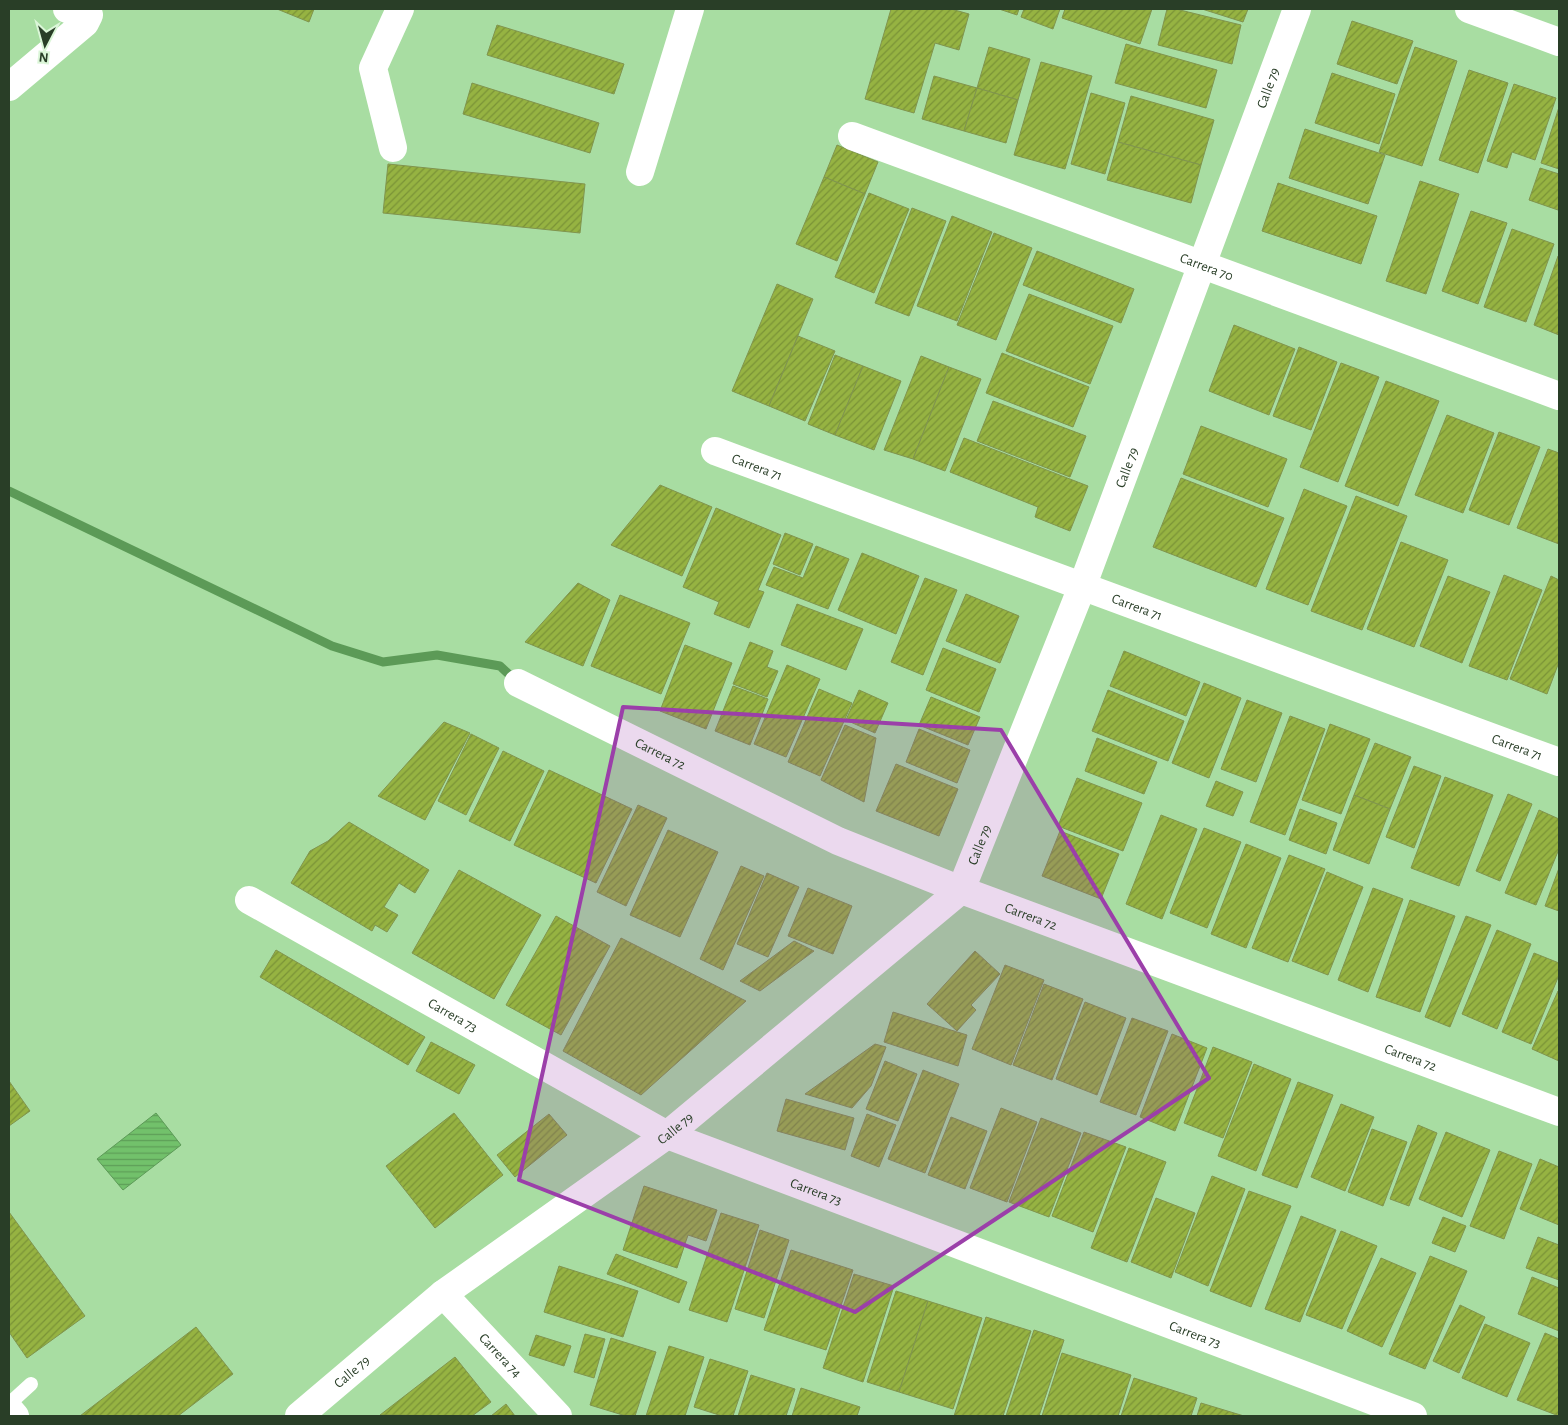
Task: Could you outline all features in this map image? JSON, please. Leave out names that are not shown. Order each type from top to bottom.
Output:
[{"type":"street","points":[[394,148],[373,68],[400,9]]},
{"type":"street","points":[[640,172],[690,9]]},
{"type":"street","name":"Calle 79","points":[[299,1416],[444,1294],[667,1135],[961,890],[1082,587],[1297,9]]},
{"type":"street","points":[[1470,9],[1559,42]]},
{"type":"street","points":[[9,87],[85,23],[83,11]]},
{"type":"street","name":"Carrera 70","points":[[852,136],[1559,396]]},
{"type":"street","name":"Carrera 71","points":[[715,451],[1559,762]]},
{"type":"street","name":"Carrera 72","points":[[518,683],[838,841],[961,890],[1559,1112]]},
{"type":"street","name":"Carrera 73","points":[[249,900],[667,1135],[1414,1416]]},
{"type":"street","name":"Carrera 74","points":[[444,1294],[558,1416]]},
{"type":"street","points":[[9,1408],[15,1416]]},
{"type":"lane","points":[[9,1404],[31,1384]]},
{"type":"highlighted area","points":[[623,707],[1001,730],[1209,1078],[855,1312],[519,1180]]},
{"type":"shaded area","points":[[156,1113],[181,1145],[123,1190],[97,1159]]},
{"type":"building","points":[[277,9],[314,9],[309,22]]},
{"type":"building","points":[[891,9],[951,9],[969,14],[959,50],[935,43],[914,113],[865,99]]},
{"type":"building","points":[[999,9],[1019,9],[1017,15]]},
{"type":"building","points":[[1024,9],[1060,9],[1053,29],[1021,17]]},
{"type":"building","points":[[1065,9],[1152,9],[1140,44],[1062,18]]},
{"type":"building","points":[[1167,9],[1176,9],[1241,25],[1232,64],[1158,45]]},
{"type":"building","points":[[1202,9],[1248,9],[1243,22]]},
{"type":"building","points":[[1352,21],[1413,41],[1397,84],[1337,64]]},
{"type":"building","points":[[497,25],[624,64],[614,94],[487,55]]},
{"type":"building","points":[[1126,44],[1217,70],[1206,108],[1115,83]]},
{"type":"building","points":[[989,47],[1030,59],[1018,100],[977,88]]},
{"type":"building","points":[[1415,47],[1457,61],[1422,166],[1379,152]]},
{"type":"building","points":[[1041,62],[1092,76],[1065,169],[1014,155]]},
{"type":"building","points":[[1469,70],[1508,83],[1478,173],[1439,160]]},
{"type":"building","points":[[1332,73],[1395,94],[1379,144],[1315,123]]},
{"type":"building","points":[[934,76],[977,88],[964,131],[922,119]]},
{"type":"building","points":[[472,83],[599,123],[590,153],[463,114]]},
{"type":"building","points":[[1514,84],[1556,98],[1535,160],[1512,152],[1507,168],[1487,161]]},
{"type":"building","points":[[977,88],[1018,100],[1006,143],[964,131]]},
{"type":"building","points":[[1091,93],[1125,103],[1105,174],[1071,164]]},
{"type":"building","points":[[1131,96],[1214,120],[1201,165],[1118,142]]},
{"type":"building","points":[[1559,107],[1559,169],[1541,163]]},
{"type":"building","points":[[1305,129],[1385,155],[1368,204],[1289,178]]},
{"type":"building","points":[[1118,142],[1201,165],[1191,203],[1107,180]]},
{"type":"building","points":[[837,145],[878,162],[865,194],[824,177]]},
{"type":"building","points":[[388,164],[585,184],[580,233],[383,213]]},
{"type":"building","points":[[1540,168],[1559,174],[1558,210],[1529,200]]},
{"type":"building","points":[[824,177],[865,194],[837,261],[796,244]]},
{"type":"building","points":[[1420,181],[1459,194],[1426,294],[1386,281]]},
{"type":"building","points":[[1278,183],[1377,216],[1361,264],[1262,231]]},
{"type":"building","points":[[869,193],[909,209],[874,293],[835,277]]},
{"type":"building","points":[[912,208],[946,221],[909,316],[875,303]]},
{"type":"building","points":[[1471,211],[1507,223],[1478,304],[1442,291]]},
{"type":"building","points":[[952,216],[992,232],[957,321],[917,306]]},
{"type":"building","points":[[1512,229],[1554,244],[1526,322],[1484,307]]},
{"type":"building","points":[[994,233],[1032,248],[996,340],[957,325]]},
{"type":"building","points":[[1037,251],[1134,289],[1121,323],[1023,285]]},
{"type":"building","points":[[1559,256],[1559,335],[1534,325]]},
{"type":"building","points":[[777,284],[813,299],[769,406],[732,391]]},
{"type":"building","points":[[1029,294],[1113,326],[1090,384],[1006,351]]},
{"type":"building","points":[[1234,325],[1295,349],[1269,415],[1209,391]]},
{"type":"building","points":[[798,336],[835,351],[805,421],[769,406]]},
{"type":"building","points":[[1299,347],[1337,362],[1311,430],[1273,416]]},
{"type":"building","points":[[1002,353],[1089,387],[1073,427],[986,393]]},
{"type":"building","points":[[835,355],[863,366],[835,435],[808,424]]},
{"type":"building","points":[[921,356],[949,367],[913,459],[884,450]]},
{"type":"building","points":[[1341,363],[1379,377],[1338,482],[1300,467]]},
{"type":"building","points":[[863,366],[901,381],[874,450],[835,435]]},
{"type":"building","points":[[949,367],[981,379],[945,471],[913,459]]},
{"type":"building","points":[[1386,381],[1439,401],[1398,506],[1345,486]]},
{"type":"building","points":[[993,401],[1086,436],[1070,477],[977,441]]},
{"type":"building","points":[[1447,415],[1494,433],[1463,513],[1415,495]]},
{"type":"building","points":[[1201,426],[1287,459],[1268,507],[1183,474]]},
{"type":"building","points":[[1499,432],[1540,447],[1509,525],[1469,510]]},
{"type":"building","points":[[964,438],[1088,486],[1070,531],[1035,517],[1038,507],[950,472]]},
{"type":"building","points":[[1548,449],[1559,453],[1559,544],[1517,528]]},
{"type":"building","points":[[1181,478],[1284,518],[1256,587],[1153,547]]},
{"type":"building","points":[[660,485],[712,507],[682,576],[611,545]]},
{"type":"building","points":[[1304,489],[1347,506],[1308,605],[1266,589]]},
{"type":"building","points":[[1356,496],[1407,516],[1362,630],[1311,611]]},
{"type":"building","points":[[716,508],[781,535],[758,590],[764,592],[749,628],[714,614],[719,602],[683,587]]},
{"type":"building","points":[[785,533],[813,544],[800,575],[773,564]]},
{"type":"building","points":[[1401,542],[1448,560],[1414,647],[1367,629]]},
{"type":"building","points":[[816,546],[849,559],[828,609],[766,585],[774,567],[803,578]]},
{"type":"building","points":[[862,553],[919,576],[896,634],[838,610]]},
{"type":"building","points":[[1504,575],[1542,590],[1507,680],[1469,666]]},
{"type":"building","points":[[1448,576],[1490,592],[1462,663],[1420,646]]},
{"type":"building","points":[[1551,576],[1559,580],[1559,662],[1547,694],[1510,679]]},
{"type":"building","points":[[925,578],[957,590],[923,675],[891,662]]},
{"type":"building","points":[[578,583],[610,600],[583,666],[525,642]]},
{"type":"building","points":[[966,594],[1019,616],[1000,663],[946,641]]},
{"type":"building","points":[[620,595],[690,623],[661,694],[591,666]]},
{"type":"building","points":[[797,604],[863,629],[846,670],[781,645]]},
{"type":"building","points":[[750,642],[773,651],[767,667],[778,671],[767,697],[733,684]]},
{"type":"building","points":[[685,645],[732,663],[706,729],[660,711]]},
{"type":"building","points":[[943,648],[996,669],[979,712],[926,690]]},
{"type":"building","points":[[1124,651],[1200,682],[1186,716],[1110,686]]},
{"type":"building","points":[[787,665],[820,679],[786,757],[754,744]]},
{"type":"building","points":[[1204,683],[1241,698],[1209,778],[1172,763]]},
{"type":"building","points":[[733,686],[768,699],[750,745],[715,731]]},
{"type":"building","points":[[819,689],[852,703],[820,776],[788,762]]},
{"type":"building","points":[[859,690],[888,703],[875,733],[846,720]]},
{"type":"building","points":[[1108,690],[1184,721],[1168,761],[1092,731]]},
{"type":"building","points":[[931,697],[980,717],[968,745],[919,725]]},
{"type":"building","points":[[1247,700],[1282,713],[1256,782],[1221,769]]},
{"type":"building","points":[[1290,716],[1325,729],[1285,835],[1250,822]]},
{"type":"building","points":[[444,722],[470,733],[425,820],[378,796]]},
{"type":"building","points":[[1330,724],[1370,739],[1341,814],[1302,800]]},
{"type":"building","points":[[845,725],[876,738],[864,802],[821,780]]},
{"type":"building","points":[[919,729],[970,750],[957,783],[906,762]]},
{"type":"building","points":[[471,734],[499,748],[466,815],[438,801]]},
{"type":"building","points":[[1097,738],[1157,762],[1144,794],[1085,771]]},
{"type":"building","points":[[1375,743],[1411,757],[1390,809],[1354,795]]},
{"type":"building","points":[[503,751],[544,771],[510,841],[469,821]]},
{"type":"building","points":[[896,764],[958,789],[939,836],[876,811]]},
{"type":"building","points":[[1414,766],[1441,776],[1414,848],[1386,837]]},
{"type":"building","points":[[549,770],[632,809],[596,883],[514,845]]},
{"type":"building","points":[[1445,777],[1493,795],[1459,886],[1411,868]]},
{"type":"building","points":[[1077,778],[1142,803],[1123,851],[1058,826]]},
{"type":"building","points":[[1216,781],[1243,792],[1233,816],[1206,806]]},
{"type":"building","points":[[1508,794],[1532,804],[1500,881],[1476,871]]},
{"type":"building","points":[[1354,795],[1390,809],[1369,864],[1333,850]]},
{"type":"building","points":[[638,805],[667,818],[626,906],[597,892]]},
{"type":"building","points":[[1300,809],[1337,823],[1326,854],[1289,840]]},
{"type":"building","points":[[1539,810],[1559,819],[1559,849],[1536,905],[1505,893]]},
{"type":"building","points":[[1161,815],[1197,829],[1162,919],[1126,904]]},
{"type":"building","points":[[349,822],[429,870],[415,893],[399,883],[384,907],[398,915],[387,932],[375,925],[372,931],[291,883],[310,851],[328,841]]},
{"type":"building","points":[[1204,828],[1241,842],[1207,928],[1170,913]]},
{"type":"building","points":[[668,830],[718,852],[680,937],[630,915]]},
{"type":"building","points":[[1060,831],[1119,854],[1101,899],[1042,876]]},
{"type":"building","points":[[1246,844],[1281,858],[1246,948],[1211,934]]},
{"type":"building","points":[[1289,855],[1325,869],[1288,962],[1252,948]]},
{"type":"building","points":[[741,866],[764,876],[723,970],[700,959]]},
{"type":"building","points":[[1559,868],[1559,911],[1545,906]]},
{"type":"building","points":[[459,870],[541,915],[494,999],[412,953]]},
{"type":"building","points":[[1327,872],[1363,887],[1328,975],[1292,961]]},
{"type":"building","points":[[767,873],[799,887],[768,957],[737,944]]},
{"type":"building","points":[[808,888],[852,906],[833,954],[788,936]]},
{"type":"building","points":[[1373,888],[1403,899],[1368,992],[1338,980]]},
{"type":"building","points":[[1410,900],[1455,916],[1420,1012],[1376,997]]},
{"type":"building","points":[[556,916],[610,946],[561,1035],[506,1005]]},
{"type":"building","points":[[1466,916],[1491,925],[1450,1027],[1425,1017]]},
{"type":"building","points":[[1497,930],[1531,944],[1497,1029],[1462,1014]]},
{"type":"building","points":[[621,938],[746,1001],[641,1095],[563,1051]]},
{"type":"building","points":[[794,941],[814,951],[760,991],[740,981]]},
{"type":"building","points":[[276,950],[425,1037],[408,1065],[260,977]]},
{"type":"building","points":[[975,951],[1000,974],[971,1005],[976,1010],[957,1031],[927,1004]]},
{"type":"building","points":[[1534,953],[1559,963],[1559,975],[1531,1044],[1502,1032]]},
{"type":"building","points":[[1005,965],[1044,980],[1011,1065],[972,1049]]},
{"type":"building","points":[[1044,984],[1083,999],[1052,1080],[1013,1065]]},
{"type":"building","points":[[1559,992],[1559,1061],[1532,1049]]},
{"type":"building","points":[[1085,1002],[1126,1018],[1097,1095],[1056,1079]]},
{"type":"building","points":[[893,1012],[967,1035],[958,1066],[884,1042]]},
{"type":"building","points":[[1132,1018],[1168,1031],[1136,1115],[1100,1102]]},
{"type":"building","points":[[1172,1034],[1207,1048],[1175,1131],[1140,1117]]},
{"type":"building","points":[[431,1042],[475,1065],[459,1094],[416,1071]]},
{"type":"building","points":[[875,1044],[886,1047],[871,1086],[852,1108],[805,1094]]},
{"type":"building","points":[[1213,1047],[1252,1062],[1223,1138],[1184,1123]]},
{"type":"building","points":[[885,1061],[917,1074],[898,1121],[866,1109]]},
{"type":"building","points":[[1254,1064],[1291,1079],[1256,1171],[1218,1156]]},
{"type":"building","points":[[923,1070],[959,1084],[925,1173],[888,1159]]},
{"type":"building","points":[[9,1081],[30,1111],[9,1126]]},
{"type":"building","points":[[1298,1082],[1333,1095],[1297,1188],[1262,1175]]},
{"type":"building","points":[[786,1099],[854,1118],[845,1150],[777,1131]]},
{"type":"building","points":[[1341,1104],[1374,1117],[1345,1191],[1311,1177]]},
{"type":"building","points":[[1001,1108],[1037,1122],[1007,1202],[970,1188]]},
{"type":"building","points":[[454,1113],[503,1175],[435,1228],[386,1166]]},
{"type":"building","points":[[549,1114],[567,1135],[515,1177],[497,1155]]},
{"type":"building","points":[[867,1114],[896,1125],[879,1167],[851,1156]]},
{"type":"building","points":[[951,1117],[987,1131],[965,1189],[928,1175]]},
{"type":"building","points":[[1041,1118],[1081,1133],[1049,1217],[1009,1202]]},
{"type":"building","points":[[1418,1125],[1437,1133],[1409,1206],[1390,1199]]},
{"type":"building","points":[[1372,1129],[1407,1142],[1383,1206],[1348,1192]]},
{"type":"building","points":[[1084,1132],[1126,1147],[1093,1232],[1052,1216]]},
{"type":"building","points":[[1446,1132],[1490,1150],[1462,1217],[1419,1199]]},
{"type":"building","points":[[1129,1148],[1166,1162],[1127,1262],[1091,1248]]},
{"type":"building","points":[[1499,1151],[1532,1164],[1504,1239],[1470,1226]]},
{"type":"building","points":[[1540,1159],[1559,1167],[1559,1225],[1520,1209]]},
{"type":"building","points":[[1212,1176],[1245,1189],[1208,1286],[1175,1272]]},
{"type":"building","points":[[644,1186],[717,1210],[706,1241],[688,1235],[677,1268],[623,1250]]},
{"type":"building","points":[[1249,1191],[1291,1206],[1251,1307],[1210,1291]]},
{"type":"building","points":[[1156,1198],[1195,1213],[1171,1278],[1131,1262]]},
{"type":"building","points":[[9,1212],[85,1316],[27,1358],[9,1332]]},
{"type":"building","points":[[721,1213],[759,1225],[727,1322],[689,1310]]},
{"type":"building","points":[[1301,1216],[1336,1230],[1300,1322],[1265,1309]]},
{"type":"building","points":[[1443,1217],[1466,1226],[1455,1252],[1432,1243]]},
{"type":"building","points":[[760,1230],[789,1240],[764,1318],[735,1309]]},
{"type":"building","points":[[1341,1231],[1377,1246],[1342,1329],[1306,1315]]},
{"type":"building","points":[[1538,1237],[1559,1245],[1559,1280],[1526,1268]]},
{"type":"building","points":[[791,1250],[853,1270],[826,1350],[764,1330]]},
{"type":"building","points":[[616,1254],[687,1282],[679,1303],[607,1274]]},
{"type":"building","points":[[1430,1256],[1467,1271],[1425,1369],[1389,1354]]},
{"type":"building","points":[[1381,1258],[1416,1273],[1382,1347],[1347,1331]]},
{"type":"building","points":[[559,1266],[638,1291],[623,1337],[544,1312]]},
{"type":"building","points":[[854,1274],[894,1286],[863,1382],[823,1368]]},
{"type":"building","points":[[1532,1277],[1559,1288],[1559,1331],[1518,1314]]},
{"type":"building","points":[[896,1291],[928,1301],[899,1392],[867,1382]]},
{"type":"building","points":[[928,1301],[982,1318],[953,1409],[899,1392]]},
{"type":"building","points":[[1460,1305],[1485,1317],[1459,1373],[1433,1361]]},
{"type":"building","points":[[986,1317],[1031,1331],[1003,1416],[954,1416]]},
{"type":"building","points":[[1485,1324],[1530,1343],[1507,1397],[1462,1378]]},
{"type":"building","points":[[196,1327],[233,1374],[178,1416],[80,1416]]},
{"type":"building","points":[[1034,1330],[1064,1340],[1039,1416],[1006,1416]]},
{"type":"building","points":[[1545,1333],[1559,1339],[1559,1416],[1517,1400]]},
{"type":"building","points":[[585,1334],[605,1339],[594,1378],[574,1372]]},
{"type":"building","points":[[536,1335],[571,1346],[564,1366],[529,1355]]},
{"type":"building","points":[[611,1338],[656,1352],[635,1416],[626,1416],[590,1405]]},
{"type":"building","points":[[669,1346],[704,1357],[685,1416],[646,1416]]},
{"type":"building","points":[[1062,1353],[1131,1375],[1118,1416],[1042,1416]]},
{"type":"building","points":[[455,1357],[491,1402],[472,1416],[380,1415]]},
{"type":"building","points":[[710,1359],[748,1371],[733,1416],[722,1416],[694,1407]]},
{"type":"building","points":[[751,1375],[795,1389],[786,1416],[738,1416]]},
{"type":"building","points":[[1134,1378],[1197,1398],[1191,1416],[1121,1416]]},
{"type":"building","points":[[801,1388],[860,1407],[857,1416],[792,1416]]},
{"type":"building","points":[[1201,1403],[1244,1416],[1197,1416]]},
{"type":"building","points":[[506,1404],[515,1416],[491,1416]]},
{"type":"waterway","points":[[9,491],[332,646],[383,662],[437,655],[500,666],[516,681]]}]
